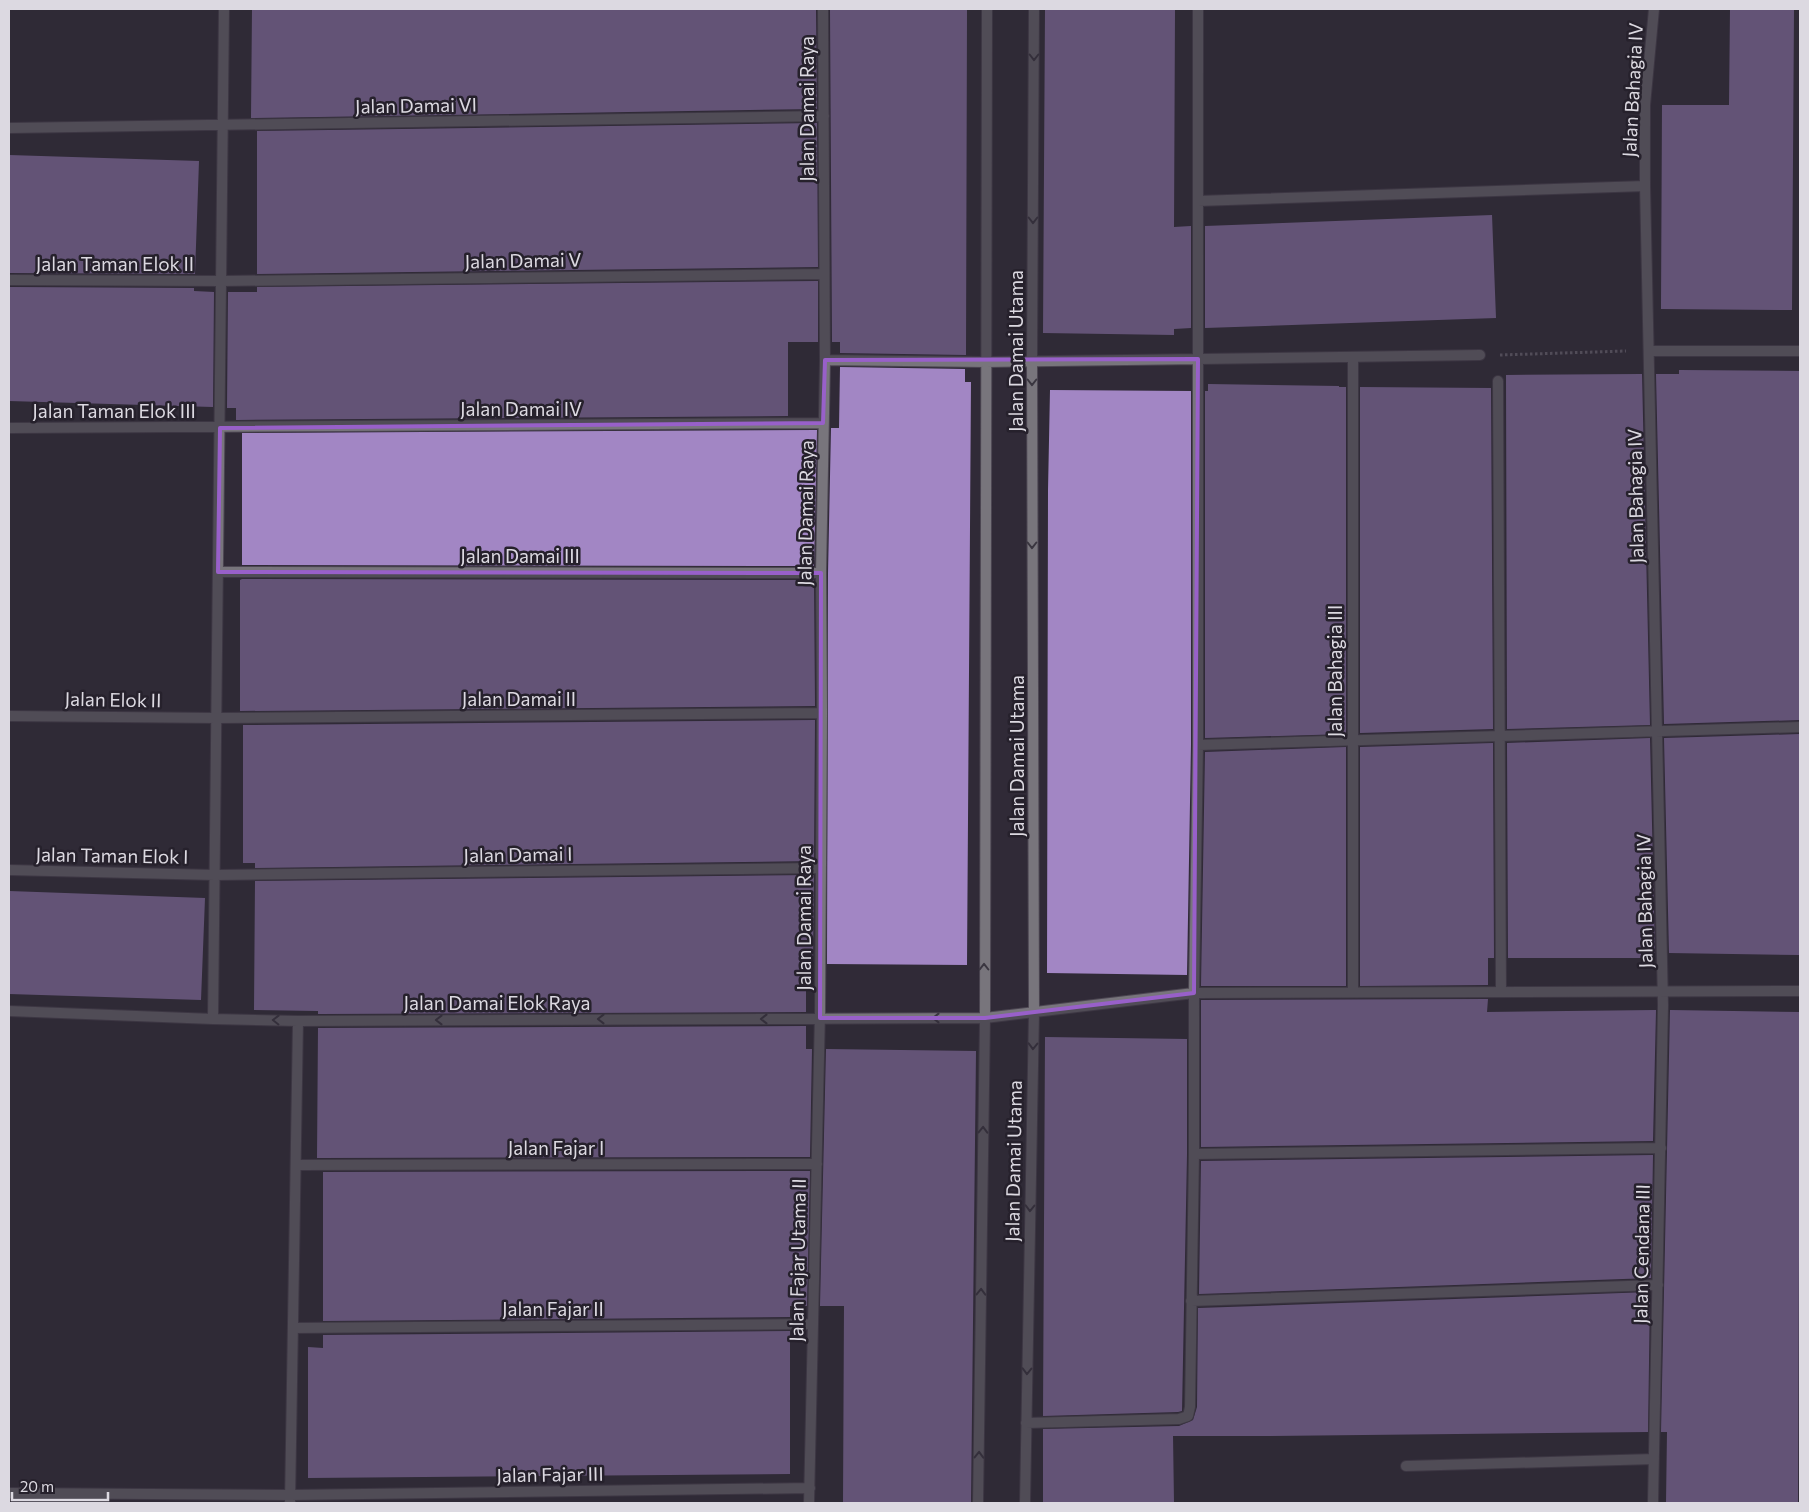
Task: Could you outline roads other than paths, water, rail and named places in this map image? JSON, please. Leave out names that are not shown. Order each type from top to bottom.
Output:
[{"type":"street","points":[[214,1019],[224,9]]},
{"type":"street","name":"Jalan Damai Raya","points":[[820,1018],[821,573],[825,360],[823,9]]},
{"type":"street","name":"Jalan Damai Utama","points":[[978,1503],[985,1018],[988,9]]},
{"type":"street","name":"Jalan Damai Utama","points":[[1025,1503],[1034,1012],[1032,361],[1034,9]]},
{"type":"street","points":[[1026,1423],[1179,1419],[1188,1416],[1190,1407],[1198,745],[1198,9]]},
{"type":"street","name":"Jalan Bahagia IV","points":[[1654,9],[1645,105],[1663,1005]]},
{"type":"street","name":"Jalan Damai VI","points":[[9,128],[824,116]]},
{"type":"street","points":[[1198,201],[1646,186]]},
{"type":"street","name":"Jalan Damai V","points":[[222,281],[824,274]]},
{"type":"street","name":"Jalan Taman Elok II","points":[[9,280],[222,281]]},
{"type":"street","points":[[1649,351],[1800,350]]},
{"type":"street","points":[[825,360],[986,362],[1480,355]]},
{"type":"street","name":"Jalan Bahagia III","points":[[1353,357],[1353,989]]},
{"type":"street","points":[[1498,381],[1498,736],[1501,992]]},
{"type":"street","name":"Jalan Damai IV","points":[[220,428],[823,423]]},
{"type":"street","name":"Jalan Taman Elok III","points":[[9,428],[220,428]]},
{"type":"street","name":"Jalan Damai III","points":[[218,572],[821,573]]},
{"type":"street","name":"Jalan Damai II","points":[[217,718],[822,714]]},
{"type":"street","name":"Jalan Elok II","points":[[9,716],[217,718]]},
{"type":"street","points":[[1198,745],[1800,727]]},
{"type":"street","name":"Jalan Damai I","points":[[215,875],[821,868]]},
{"type":"street","name":"Jalan Taman Elok I","points":[[9,870],[215,875]]},
{"type":"street","name":"Jalan Damai Elok Raya","points":[[9,1010],[214,1019],[298,1020],[985,1018],[1194,993],[1353,989],[1501,992],[1663,987],[1800,991]]},
{"type":"street","name":"Jalan Cendana III","points":[[1653,1503],[1663,1005]]},
{"type":"street","name":"Jalan Fajar Utama II","points":[[810,1503],[820,1018]]},
{"type":"street","points":[[290,1499],[298,1020]]},
{"type":"street","points":[[1194,1154],[1661,1148]]},
{"type":"street","name":"Jalan Fajar I","points":[[296,1165],[817,1164]]},
{"type":"street","points":[[1191,1301],[1658,1285]]},
{"type":"street","name":"Jalan Fajar II","points":[[293,1328],[814,1324]]},
{"type":"street","points":[[1406,1466],[1654,1460]]},
{"type":"street","name":"Jalan Fajar III","points":[[9,1493],[290,1499],[810,1488]]}]
